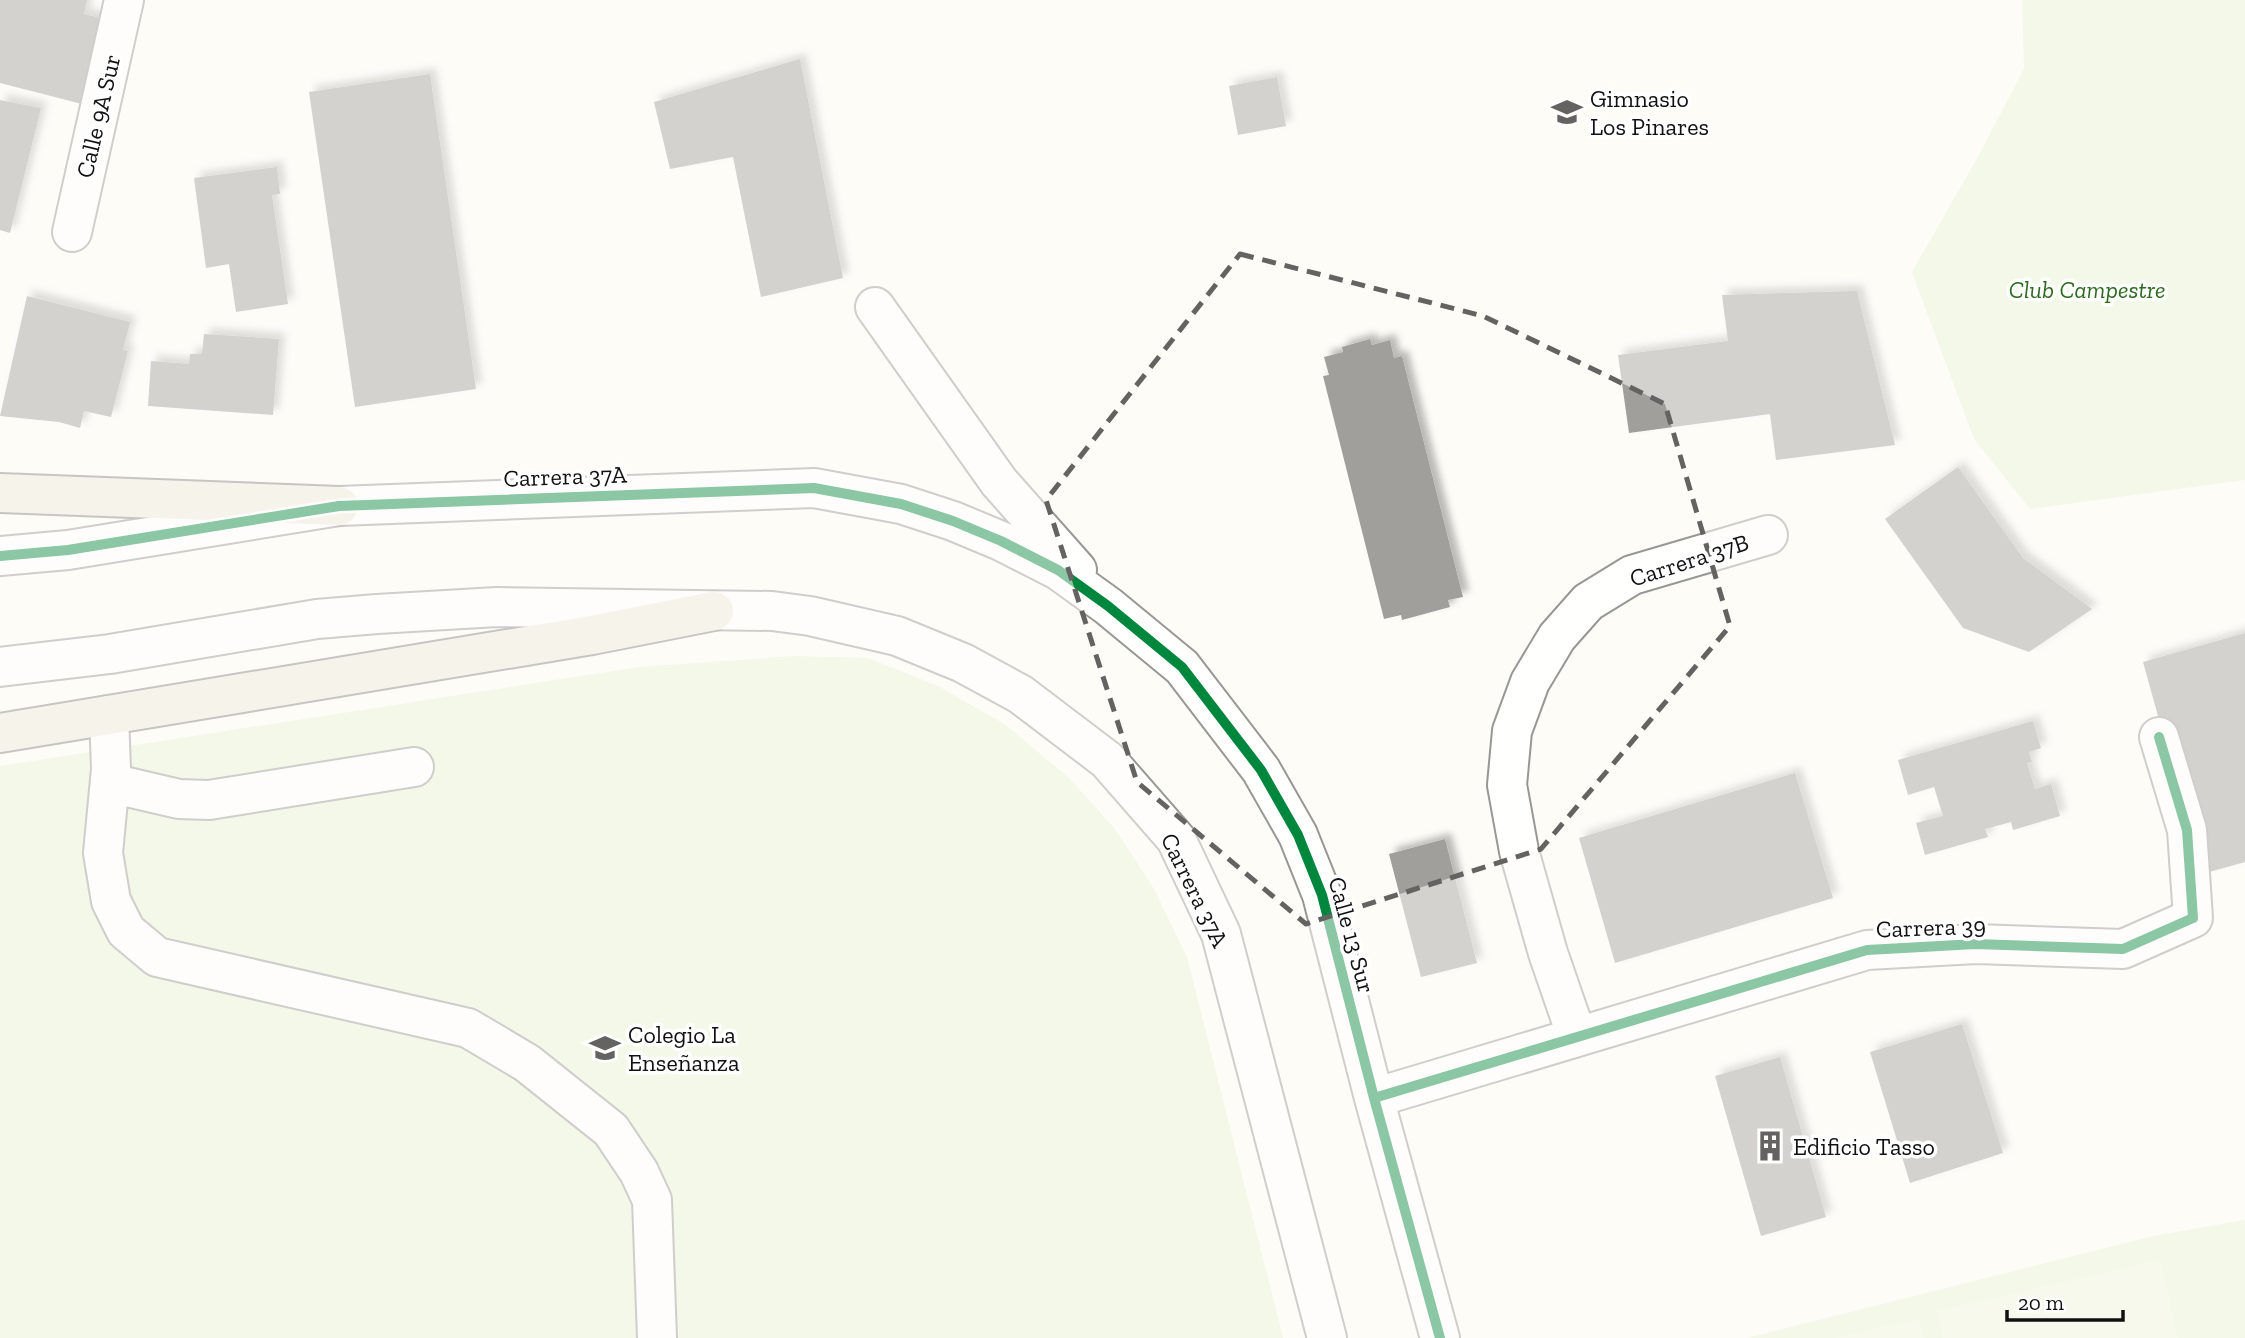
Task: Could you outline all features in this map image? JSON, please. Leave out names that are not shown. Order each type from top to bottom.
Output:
[{"type":"main road","points":[[0,493],[339,506]]},
{"type":"main road","points":[[0,733],[592,635],[714,611]]},
{"type":"street","name":"Calle 9A Sur","points":[[72,232],[124,0]]},
{"type":"street","points":[[875,307],[999,482],[1108,606]]},
{"type":"street","points":[[985,535],[999,482]]},
{"type":"street","name":"Carrera 37A","points":[[0,556],[68,550],[339,506],[814,488],[901,504],[953,521],[1058,570],[1108,606]]},
{"type":"street","name":"Carrera 37B","points":[[1577,1037],[1548,953],[1519,851],[1507,785],[1512,731],[1530,682],[1557,637],[1588,603],[1632,575],[1768,535]]},
{"type":"street","name":"Calle 13 Sur","points":[[1108,606],[1181,667],[1261,770],[1298,835],[1322,895],[1440,1338]]},
{"type":"street","name":"Carrera 37A","points":[[0,667],[110,654],[317,619],[497,607],[772,611],[810,616],[897,636],[963,663],[1020,694],[1107,760],[1176,839],[1221,934],[1327,1338]]},
{"type":"street","points":[[109,715],[110,783],[103,853],[111,901],[126,931],[157,957],[468,1028],[527,1063],[611,1130],[639,1172],[652,1200],[657,1338]]},
{"type":"street","name":"Carrera 39","points":[[1374,1098],[1867,950],[1976,944],[2123,948],[2193,918],[2188,830],[2160,737]]},
{"type":"street","points":[[110,783],[179,799],[209,800],[414,767]]},
{"type":"highlighted area","points":[[1240,254],[1483,316],[1665,404],[1730,626],[1541,849],[1306,924],[1137,782],[1046,500]]},
{"type":"green space","name":"Club Campestre","points":[[2022,0],[2245,0],[2245,480],[2030,509],[1974,439],[1912,272],[1979,155],[2024,69]]},
{"type":"green space","name":"Colegio La Enseñanza","points":[[794,656],[868,658],[938,686],[1006,725],[1069,778],[1115,829],[1154,889],[1187,957],[1283,1338],[0,1338],[0,766],[639,667]]},
{"type":"green space","points":[[2245,1220],[2245,1338],[1747,1338],[2158,1235]]},
{"type":"green space","points":[[2160,1260],[2178,1338],[1943,1338],[1937,1311]]},
{"type":"green space","points":[[1919,1319],[1924,1338],[1834,1338]]},
{"type":"building","points":[[0,0],[87,0],[84,14],[104,19],[82,104],[0,83]]},
{"type":"building","points":[[800,59],[843,278],[761,297],[733,157],[670,169],[654,102]]},
{"type":"building","points":[[430,74],[476,389],[355,407],[309,92]]},
{"type":"building","points":[[1277,77],[1286,126],[1238,135],[1229,86]]},
{"type":"building","points":[[0,100],[41,108],[10,233],[0,230]]},
{"type":"building","points":[[277,167],[280,194],[272,195],[288,304],[236,312],[229,264],[206,268],[194,178]]},
{"type":"building","points":[[1857,291],[1895,445],[1776,460],[1770,414],[1629,433],[1618,355],[1728,341],[1722,295]]},
{"type":"building","points":[[27,296],[130,322],[123,350],[128,351],[111,417],[84,411],[80,428],[59,422],[0,416]]},
{"type":"building","points":[[204,334],[279,339],[273,415],[148,406],[151,361],[189,364],[190,354],[202,354]]},
{"type":"building","points":[[1370,339],[1372,345],[1390,340],[1394,358],[1402,356],[1463,597],[1448,600],[1450,607],[1402,620],[1401,615],[1384,619],[1323,376],[1329,375],[1324,357],[1343,352],[1342,347]]},
{"type":"building","points":[[1958,467],[2023,558],[2092,609],[2029,652],[1963,628],[1885,519]]},
{"type":"building","points":[[2245,633],[2245,862],[2202,874],[2143,662]]},
{"type":"building","points":[[2033,721],[2041,748],[2029,752],[2032,762],[2027,763],[2035,789],[2051,784],[2060,816],[2013,830],[2011,822],[1985,829],[1988,837],[1925,855],[1916,823],[1943,816],[1934,787],[1908,795],[1898,760]]},
{"type":"building","points":[[1795,773],[1833,898],[1615,963],[1579,838]]},
{"type":"building","points":[[1445,839],[1477,963],[1421,977],[1389,854]]},
{"type":"building","points":[[1962,1024],[2003,1153],[1910,1183],[1870,1052]]},
{"type":"building","name":"Edificio Tasso","points":[[1780,1057],[1826,1217],[1761,1236],[1715,1076]]},
{"type":"cycle path","points":[[0,556],[68,550],[339,506],[814,488],[901,504],[953,521],[1001,541],[1058,570],[1108,606],[1182,667],[1261,770],[1298,835],[1322,895],[1440,1338]]},
{"type":"cycle path","points":[[1374,1098],[1867,950],[1976,944],[2123,949],[2193,918],[2187,830],[2159,737]]},
{"type":"place","name":"Gimnasio Los Pinares","points":[[1567,112]]},
{"type":"place","name":"Colegio La Enseñanza","points":[[605,1048]]},
{"type":"place","name":"Edificio Tasso","points":[[1770,1146]]}]
